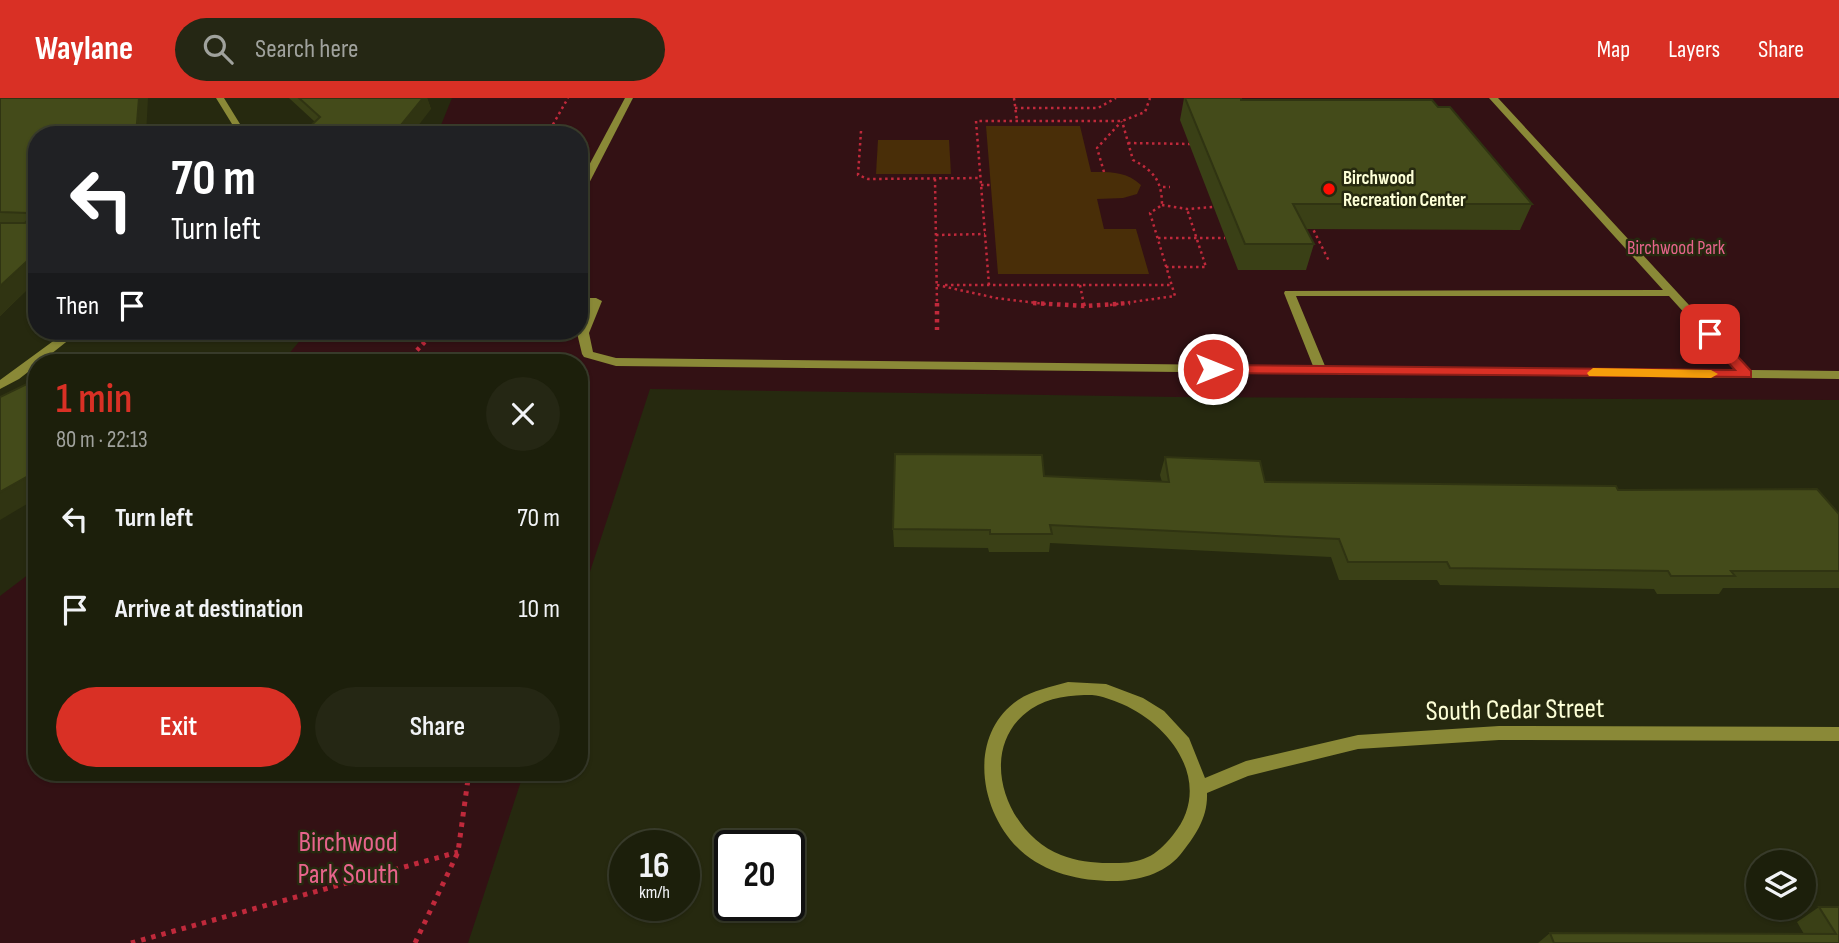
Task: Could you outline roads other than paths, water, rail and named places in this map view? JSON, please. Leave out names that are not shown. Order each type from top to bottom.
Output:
[{"type":"street","points":[[220,98],[236,126]]},
{"type":"street","points":[[588,176],[629,98]]},
{"type":"street","points":[[1493,98],[1746,374]]},
{"type":"street","points":[[1321,370],[1289,293],[1673,293]]},
{"type":"street","points":[[588,301],[596,301],[588,321]]},
{"type":"street","points":[[44,354],[62,340]]},
{"type":"street","points":[[588,354],[616,362],[1839,375]]},
{"type":"street","points":[[0,384],[28,366]]},
{"type":"street","points":[[1068,689],[1101,689],[1145,705],[1167,721],[1188,749],[1200,788],[1194,820],[1167,856],[1134,872],[1083,872],[1045,857],[1026,844],[1003,815],[993,791],[991,758],[1000,733],[1019,709],[1036,698],[1068,689]]},
{"type":"street","name":"South Cedar Street","points":[[1200,788],[1246,769],[1358,742],[1499,733],[1839,734]]},
{"type":"place","name":"Birchwood Recreation Center","points":[[1329,189]]},
{"type":"park label","name":"Birchwood Park","points":[[1676,248]]},
{"type":"park label","name":"Birchwood Park South","points":[[348,858]]}]
